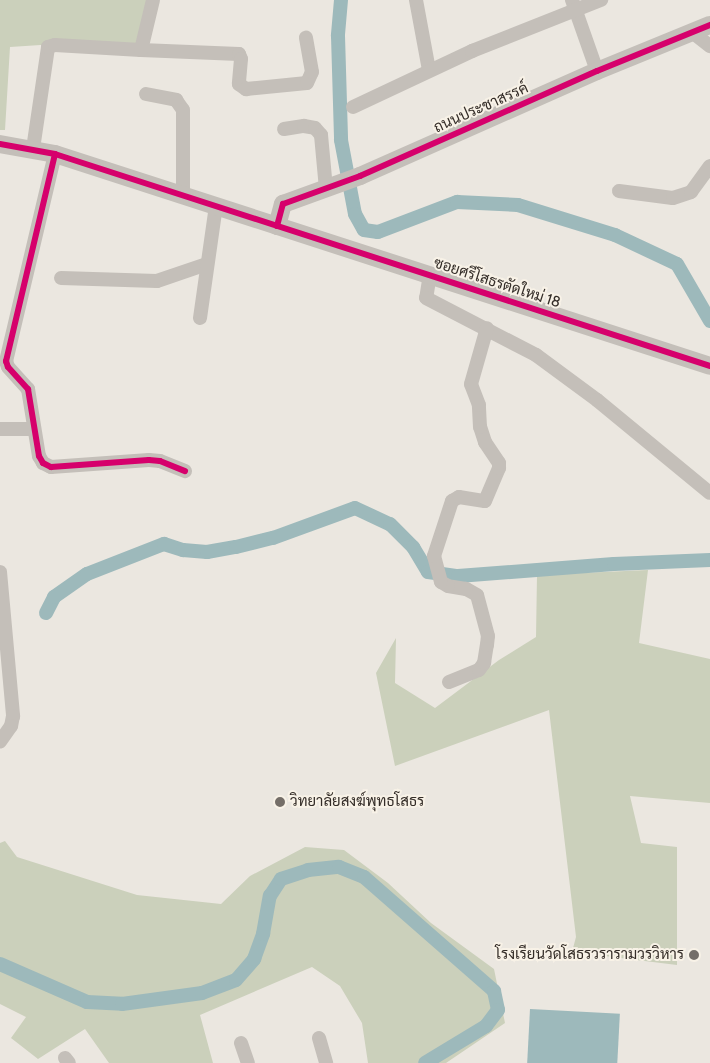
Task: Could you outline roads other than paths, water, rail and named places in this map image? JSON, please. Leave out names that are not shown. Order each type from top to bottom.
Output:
[{"type":"street","points":[[141,50],[153,0]]},
{"type":"street","points":[[416,0],[429,70]]},
{"type":"street","points":[[353,107],[429,70],[574,5],[601,0]]},
{"type":"street","points":[[574,5],[597,71]]},
{"type":"street","name":"ถนนประชาสรรค์","points":[[277,226],[283,204],[360,176],[597,71],[710,25]]},
{"type":"street","points":[[692,32],[710,46]]},
{"type":"street","points":[[34,149],[48,47],[55,45],[239,54],[239,84],[241,88],[246,89],[307,83],[312,72],[306,38]]},
{"type":"street","points":[[146,94],[176,100],[183,110],[183,195]]},
{"type":"street","points":[[284,128],[304,126],[315,128],[321,135],[330,188]]},
{"type":"street","name":"ซอยศรีโสธรตัดใหม่ 18","points":[[0,144],[55,154],[710,366]]},
{"type":"street","points":[[55,154],[6,361],[8,368],[28,389],[39,456],[43,464],[51,468],[149,460],[160,461],[185,471]]},
{"type":"street","points":[[619,191],[673,198],[691,192],[710,166]]},
{"type":"street","points":[[200,318],[216,206]]},
{"type":"street","points":[[61,278],[157,281],[207,264]]},
{"type":"street","points":[[430,274],[426,298],[536,355],[565,376],[710,493]]},
{"type":"street","points":[[449,682],[479,670],[486,657],[488,636],[477,595],[466,589],[444,584],[437,571],[435,551],[452,501],[459,497],[485,501],[499,468],[499,463],[485,442],[480,427],[479,405],[471,384],[471,376],[487,328]]},
{"type":"street","points":[[0,429],[29,429]]},
{"type":"street","points":[[0,572],[13,716],[11,726],[0,742]]},
{"type":"street","points":[[319,1038],[326,1063]]},
{"type":"street","points":[[241,1043],[248,1063]]},
{"type":"water","points":[[530,1009],[620,1014],[617,1063],[527,1063]]},
{"type":"waterway","points":[[341,0],[338,36],[341,140],[355,214],[364,230],[378,232],[457,202],[518,205],[615,235],[677,264],[710,321]]},
{"type":"waterway","points":[[46,613],[54,597],[87,574],[164,544],[183,550],[207,552],[236,547],[273,538],[355,508],[390,524],[413,547],[428,572],[458,576],[614,564],[710,560]]},
{"type":"waterway","points":[[0,964],[87,1002],[122,1004],[202,993],[236,980],[254,959],[263,934],[270,896],[281,879],[308,870],[339,867],[364,877],[494,991],[498,1010],[486,1026],[425,1063]]},
{"type":"place","name":"วิทยาลัยสงฆ์พุทธโสธร","points":[[280,802]]},
{"type":"place","name":"โรงเรียนวัดโสธรวรารามวรวิหาร","points":[[694,955]]}]
